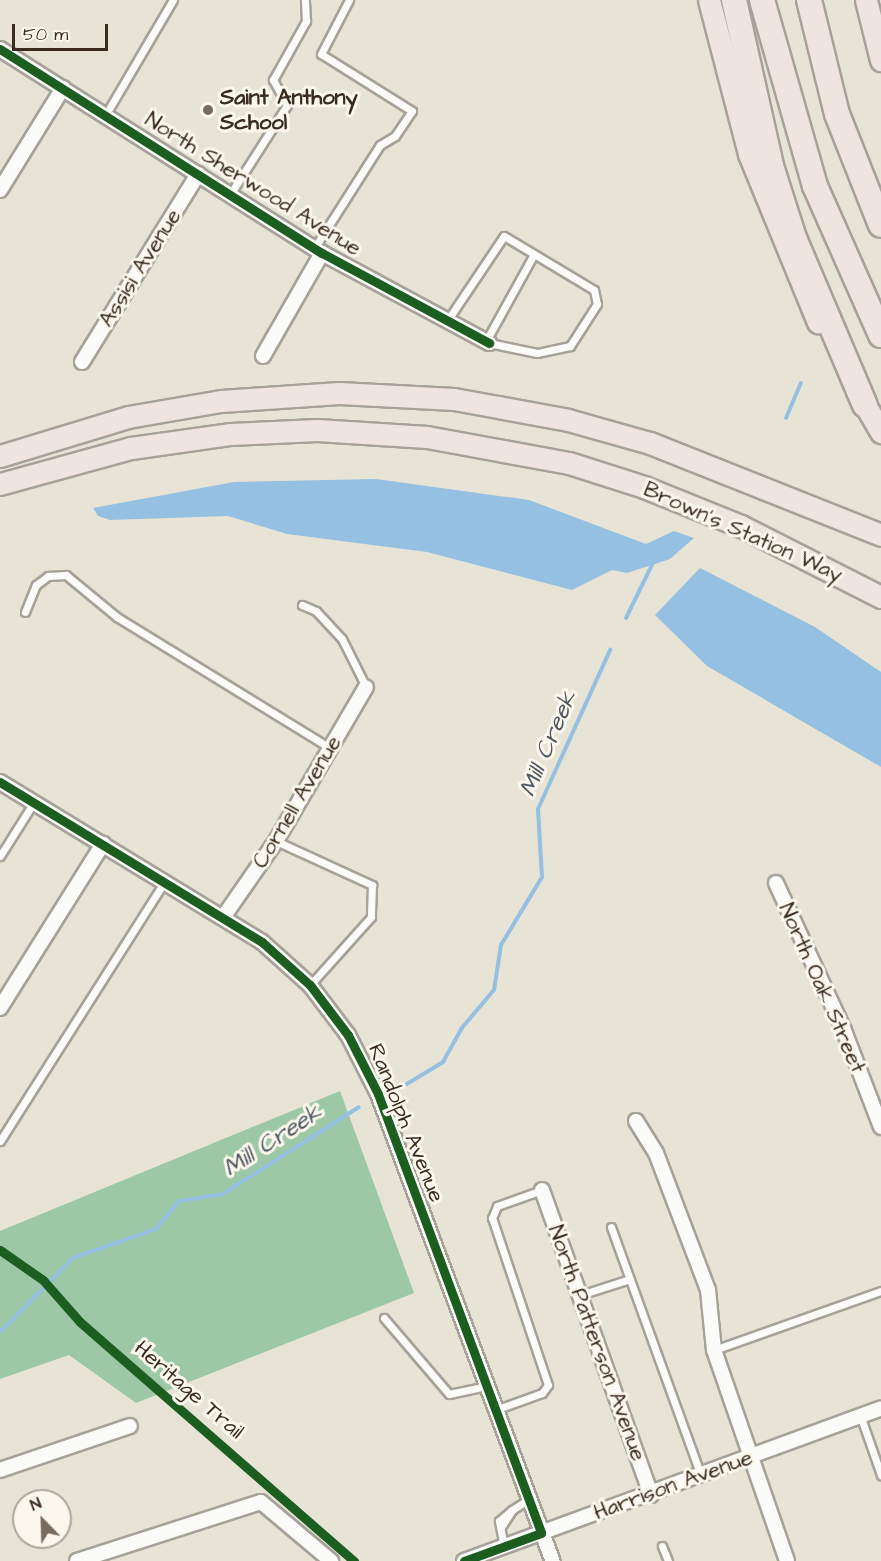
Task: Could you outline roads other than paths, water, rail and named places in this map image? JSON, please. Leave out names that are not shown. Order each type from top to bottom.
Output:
[{"type":"highway","points":[[734,0],[777,186],[865,405]]},
{"type":"highway","points":[[762,0],[815,186],[881,335]]},
{"type":"highway","points":[[808,0],[837,114],[881,225]]},
{"type":"main road","points":[[709,0],[749,154],[781,242],[816,318],[881,432]]},
{"type":"main road","points":[[866,0],[881,60]]},
{"type":"main road","name":"Brown's Station Way","points":[[0,456],[128,417],[221,401],[339,393],[454,399],[623,434],[881,535]]},
{"type":"main road","name":"Brown's Station Way","points":[[0,484],[130,448],[231,434],[316,430],[427,437],[569,463],[644,487],[741,526],[881,597]]},
{"type":"street","name":"North Sherwood Avenue","points":[[0,49],[319,250],[488,342]]},
{"type":"street","points":[[0,190],[63,88]]},
{"type":"street","name":"Assisi Avenue","points":[[82,362],[198,174]]},
{"type":"street","points":[[264,356],[319,250]]},
{"type":"street","name":"Cornell Avenue","points":[[224,916],[276,841],[366,687]]},
{"type":"street","name":"Randolph Avenue","points":[[0,782],[224,916],[310,985],[348,1035],[375,1087],[553,1561]]},
{"type":"street","points":[[0,1008],[103,844]]},
{"type":"street","name":"North Oak Street","points":[[776,883],[843,1028],[881,1127]]},
{"type":"street","points":[[636,1121],[656,1153],[708,1290],[714,1350],[749,1457],[787,1561]]},
{"type":"street","name":"North Patterson Avenue","points":[[542,1190],[651,1495]]},
{"type":"street","name":"Harrison Avenue","points":[[464,1561],[651,1495],[881,1408]]},
{"type":"street","points":[[0,1470],[130,1426]]},
{"type":"street","points":[[77,1561],[261,1503],[331,1561]]},
{"type":"lane","points":[[106,114],[173,0]]},
{"type":"lane","points":[[231,193],[287,105],[273,80],[306,21],[305,0]]},
{"type":"lane","points":[[319,250],[380,145],[395,136],[412,111],[321,54],[349,0]]},
{"type":"lane","points":[[447,321],[497,241],[504,236],[534,254],[594,290],[597,304],[570,346],[558,351],[509,351],[488,342],[534,254]]},
{"type":"lane","points":[[25,612],[36,585],[48,576],[66,575],[117,617],[330,748]]},
{"type":"lane","points":[[302,605],[316,611],[342,639],[366,687]]},
{"type":"lane","points":[[0,856],[33,802]]},
{"type":"lane","points":[[276,841],[372,885],[371,917],[310,985]]},
{"type":"lane","points":[[0,1141],[165,881]]},
{"type":"lane","points":[[495,1410],[542,1393],[548,1384],[492,1218],[497,1206],[542,1190]]},
{"type":"lane","points":[[611,1227],[701,1475]]},
{"type":"lane","points":[[580,1295],[630,1279]]},
{"type":"lane","points":[[714,1350],[881,1292]]},
{"type":"lane","points":[[384,1318],[449,1394],[486,1386]]},
{"type":"lane","points":[[860,1415],[881,1475]]},
{"type":"lane","points":[[504,1546],[500,1521],[529,1499]]},
{"type":"lane","points":[[663,1546],[668,1561]]},
{"type":"water","points":[[376,479],[529,500],[646,544],[674,531],[694,538],[670,559],[627,573],[612,570],[572,590],[427,552],[287,534],[228,516],[110,520],[98,516],[93,508],[234,482]]},
{"type":"water","points":[[700,568],[815,627],[881,672],[881,767],[707,666],[655,615]]},
{"type":"waterway","name":"Mill Creek","points":[[786,418],[801,383]]},
{"type":"waterway","name":"Mill Creek","points":[[626,618],[653,563]]},
{"type":"waterway","name":"Mill Creek","points":[[397,1090],[443,1062],[461,1029],[494,990],[501,945],[542,877],[538,809],[610,650]]},
{"type":"waterway","name":"Mill Creek","points":[[0,1332],[73,1258],[156,1229],[179,1201],[223,1194],[359,1107]]},
{"type":"place","name":"Saint Anthony School","points":[[208,110]]}]
